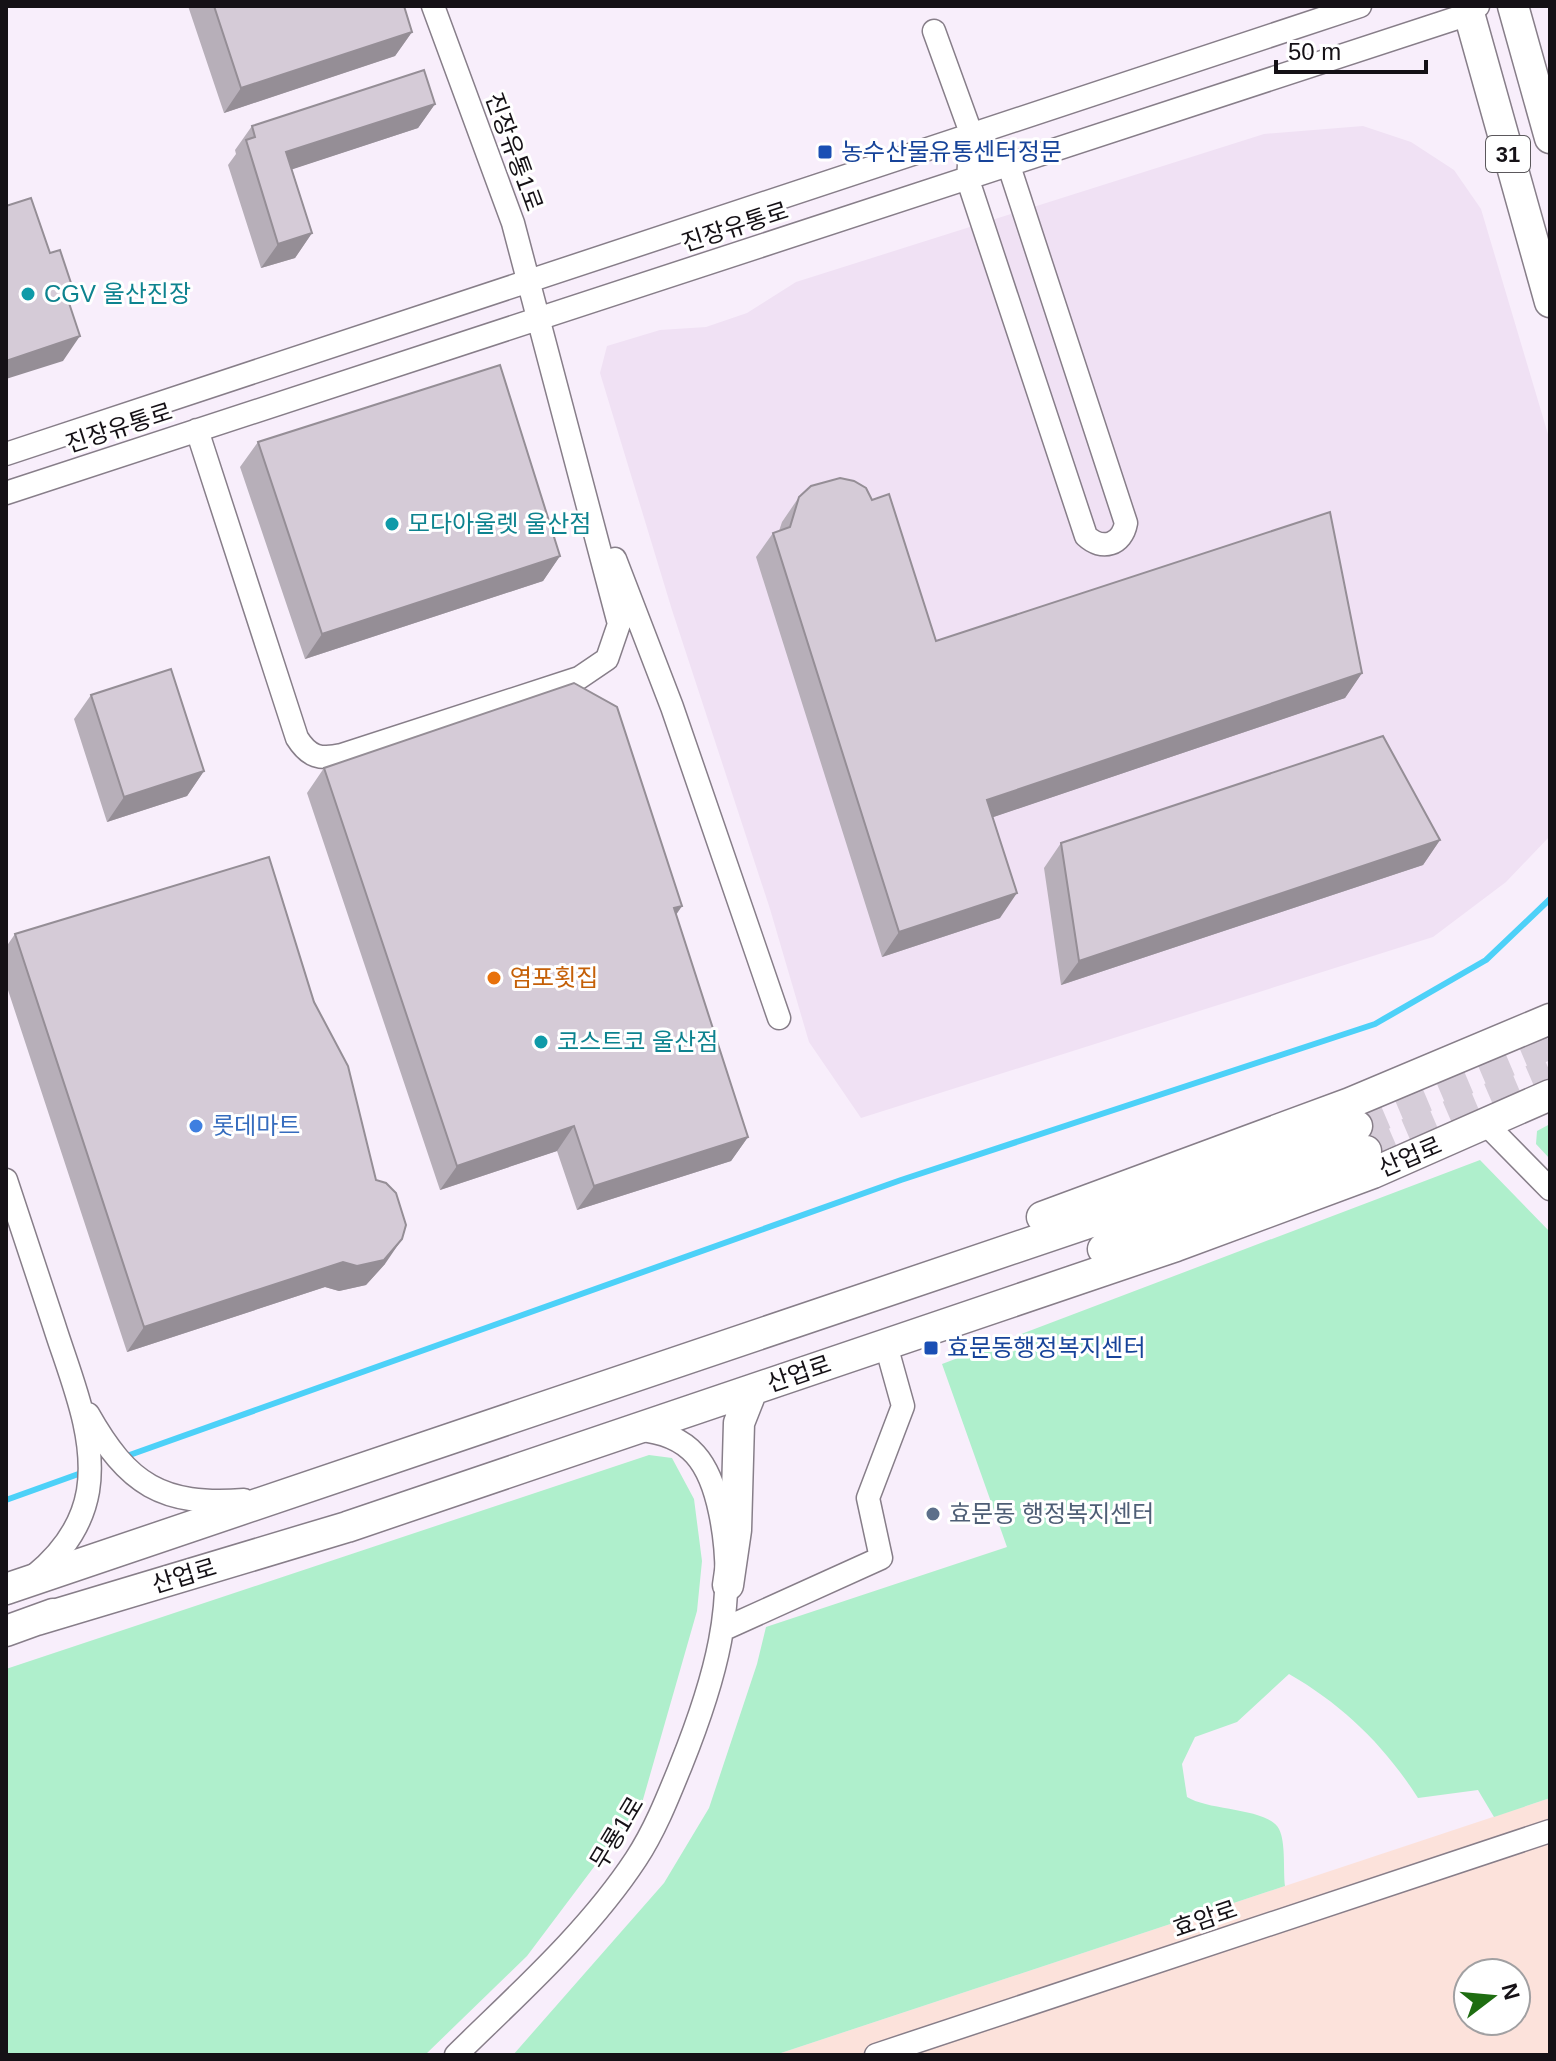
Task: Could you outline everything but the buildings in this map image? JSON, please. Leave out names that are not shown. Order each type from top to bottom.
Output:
[{"type":"main road","name":"31","points":[[1513,6],[1550,138]]},
{"type":"main road","name":"31","points":[[1471,9],[1550,302]]},
{"type":"main road","name":"산업로","points":[[621,1379],[939,1255],[1335,1109],[1550,1019]]},
{"type":"main road","name":"산업로","points":[[37,1620],[347,1527],[1176,1246],[1373,1173],[1550,1095]]},
{"type":"main road","name":"산업로","points":[[6,1631],[1168,1227],[1362,1138],[1159,1199],[16,1586]]},
{"type":"main road","points":[[728,1585],[736,1530],[739,1423],[752,1390]]},
{"type":"street","name":"진장유통1로","points":[[433,6],[513,223],[575,449]]},
{"type":"street","name":"진장유통로","points":[[6,454],[1360,6]]},
{"type":"street","name":"진장유통로","points":[[6,493],[968,180],[1471,9]]},
{"type":"street","points":[[934,31],[971,133],[968,180],[1086,536],[1105,545],[1117,542],[1126,523],[1009,166],[971,133]]},
{"type":"street","points":[[197,430],[297,738],[304,750],[315,757],[328,758],[579,678],[607,659],[619,624],[575,449]]},
{"type":"street","points":[[575,449],[672,707],[779,1018]]},
{"type":"street","points":[[1486,1124],[1550,1189]]},
{"type":"street","points":[[6,1180],[76,1392],[90,1467],[84,1508],[61,1551],[16,1586]]},
{"type":"street","points":[[724,1629],[881,1558],[868,1498],[903,1406],[886,1345]]},
{"type":"street","points":[[76,1392],[102,1439],[122,1466],[141,1483],[160,1494],[215,1502],[269,1499]]},
{"type":"street","name":"무룡1로","points":[[456,2055],[601,1905],[637,1857],[666,1801],[711,1685],[724,1629],[728,1585],[724,1531],[717,1497],[706,1469],[692,1450],[676,1437],[637,1430]]},
{"type":"street","name":"효암로","points":[[876,2055],[1550,1831]]},
{"type":"shaded area","points":[[1363,126],[1411,142],[1454,170],[1481,209],[1550,441],[1550,836],[1506,882],[1433,937],[861,1118],[809,1042],[770,909],[672,610],[600,373],[607,346],[660,330],[706,327],[747,313],[796,282],[1264,134]]},
{"type":"shaded area","points":[[1550,1798],[1550,2055],[775,2055]]},
{"type":"green space","points":[[1550,1124],[1550,1159],[1536,1144],[1537,1131]]},
{"type":"green space","points":[[1480,1160],[1550,1232],[1550,1798],[1494,1817],[1478,1790],[1418,1798],[1391,1761],[1361,1728],[1327,1699],[1289,1674],[1237,1722],[1195,1737],[1182,1764],[1187,1797],[1264,1817],[1279,1829],[1285,1886],[775,2055],[513,2055],[664,1883],[709,1808],[757,1664],[766,1627],[1007,1547],[942,1364]]},
{"type":"green space","points":[[649,1455],[672,1458],[694,1499],[702,1561],[697,1611],[642,1803],[527,1956],[425,2055],[6,2055],[6,1669]]},
{"type":"waterway","points":[[124,1457],[901,1180],[1375,1024],[1486,960],[1550,899]]},
{"type":"waterway","points":[[6,1500],[84,1472]]},
{"type":"tunnel","points":[[1357,1126],[1550,1044]]},
{"type":"tunnel","points":[[1366,1151],[1550,1072]]},
{"type":"place","name":"농수산물유통센터정문","points":[[825,152]]},
{"type":"place","name":"CGV 울산진장","points":[[28,294]]},
{"type":"place","name":"모다아울렛 울산점","points":[[392,524]]},
{"type":"place","name":"염포횟집","points":[[494,978]]},
{"type":"place","name":"코스트코 울산점","points":[[541,1042]]},
{"type":"place","name":"롯데마트","points":[[196,1126]]},
{"type":"place","name":"효문동행정복지센터","points":[[931,1348]]},
{"type":"place","name":"효문동 행정복지센터","points":[[933,1514]]}]
